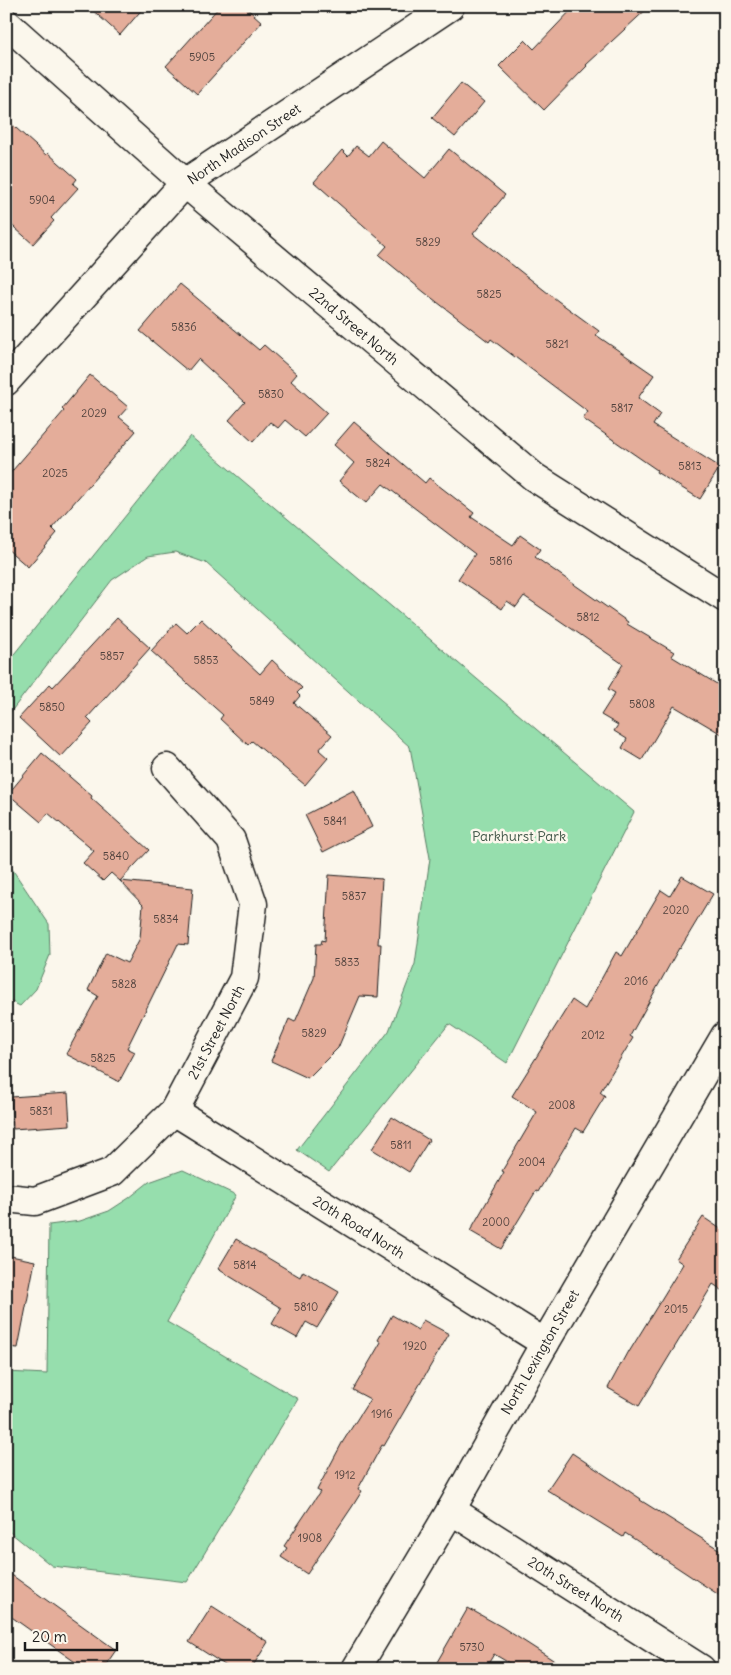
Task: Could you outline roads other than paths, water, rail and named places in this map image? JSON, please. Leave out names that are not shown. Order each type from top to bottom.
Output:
[{"type":"street","name":"North Madison Street","points":[[6,382],[184,183],[450,6]]},
{"type":"street","name":"22nd Street North","points":[[6,23],[184,183],[534,477],[725,598]]},
{"type":"street","name":"21st Street North","points":[[167,768],[231,840],[253,904],[244,978],[174,1111]]},
{"type":"street","name":"North Lexington Street","points":[[356,1669],[725,1036]]},
{"type":"street","points":[[6,1198],[35,1201],[112,1172],[174,1111]]},
{"type":"street","name":"20th Road North","points":[[174,1111],[545,1343]]},
{"type":"street","name":"20th Street North","points":[[450,1510],[701,1669]]},
{"type":"park label","name":"Parkhurst Park","points":[[519,836]]}]
